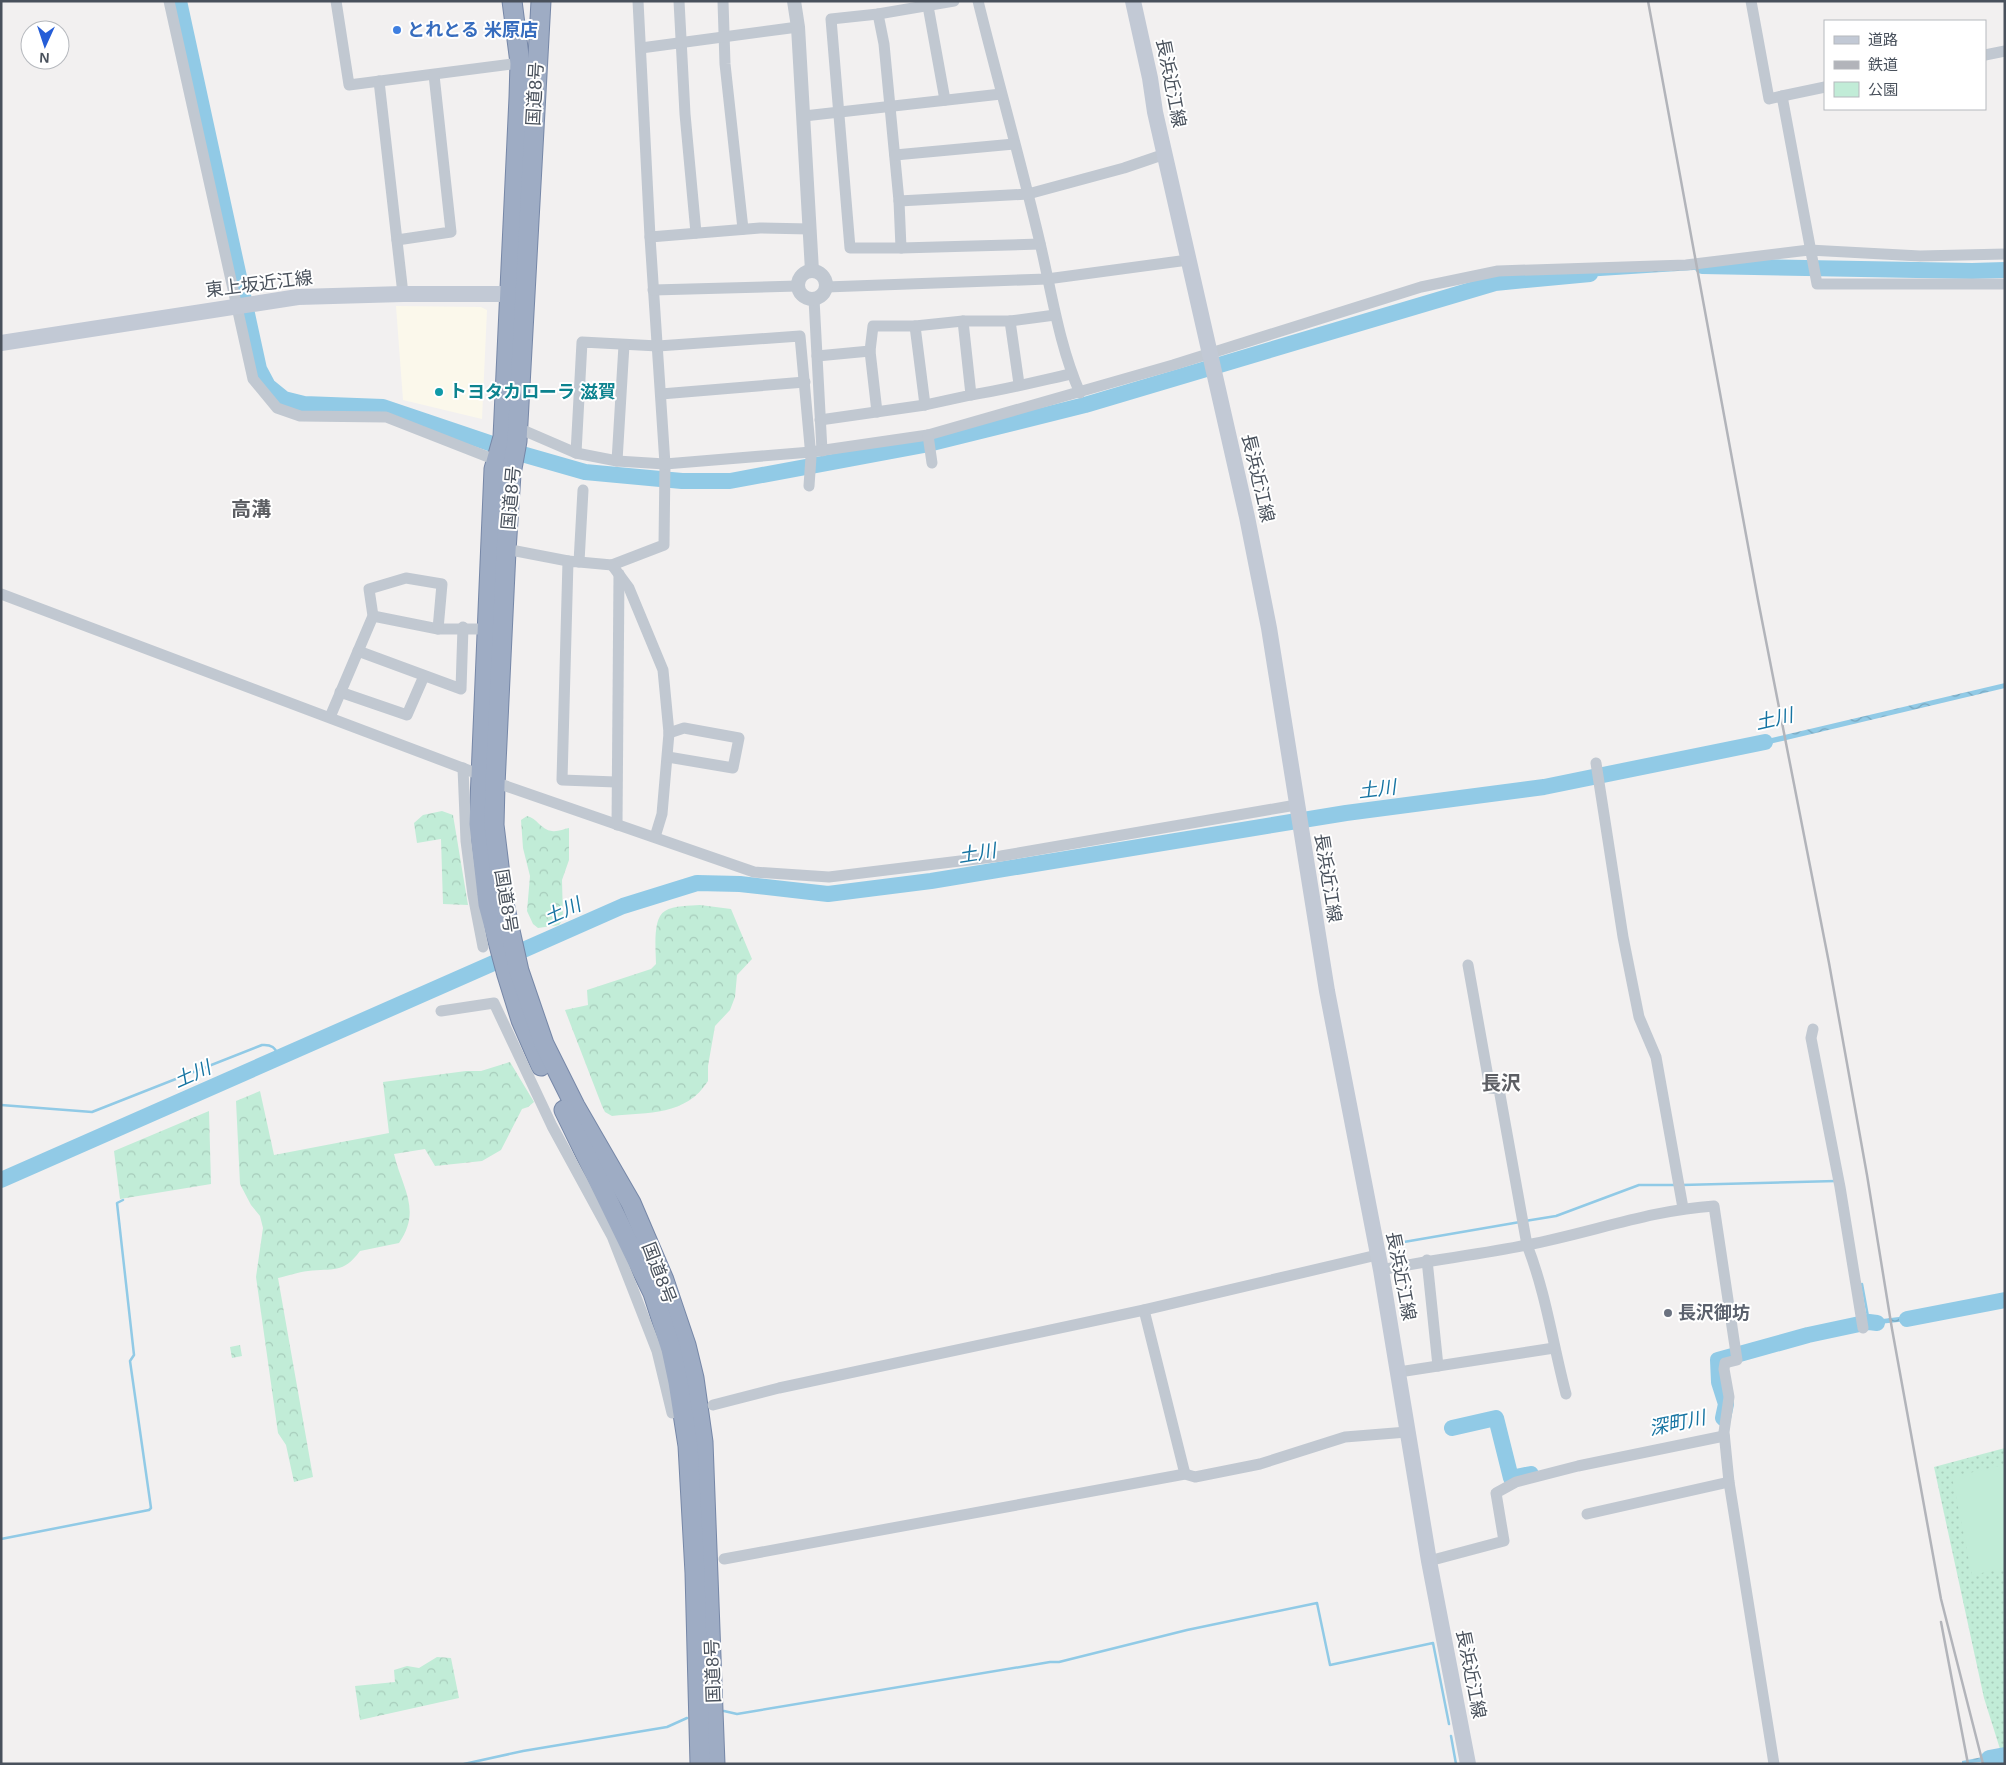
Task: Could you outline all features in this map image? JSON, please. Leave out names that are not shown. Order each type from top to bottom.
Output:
[{"type":"highway","name":"国道8号","points":[[488,780],[498,551],[498,467],[513,435],[520,62],[512,1]]},
{"type":"highway","name":"国道8号","points":[[516,294],[541,1]]},
{"type":"highway","name":"国道8号","points":[[498,551],[486,628],[488,780],[494,825],[496,902],[534,1052],[610,1202],[653,1293],[670,1349],[688,1446],[695,1573],[700,1764]]},
{"type":"highway","name":"国道8号","points":[[513,973],[544,1044],[575,1106],[631,1203],[664,1280],[686,1345],[694,1378],[703,1442],[715,1764]]},
{"type":"main road","name":"長浜近江線","points":[[1134,1],[1165,154],[1247,517],[1269,628],[1296,807],[1327,991],[1379,1263],[1429,1561],[1468,1764]]},
{"type":"main road","name":"東上坂近江線","points":[[1,343],[298,297],[403,294],[516,294]]},
{"type":"street","points":[[169,1],[242,305],[253,379],[277,408],[300,416],[386,417],[498,467]]},
{"type":"street","points":[[336,1],[349,85],[520,62]]},
{"type":"street","points":[[498,551],[574,562],[612,564],[664,545],[663,498],[665,467],[653,290],[638,1]]},
{"type":"street","points":[[679,1],[696,233]]},
{"type":"street","points":[[723,1],[725,64],[743,229]]},
{"type":"street","points":[[794,1],[798,28],[804,116],[812,271]]},
{"type":"street","points":[[954,1],[878,14],[831,19],[850,248],[1040,244]]},
{"type":"street","points":[[978,1],[1028,194],[1055,315],[1071,374],[1080,393]]},
{"type":"street","points":[[1751,1],[1769,100],[1824,87]]},
{"type":"street","points":[[928,6],[945,100]]},
{"type":"street","points":[[878,14],[884,44],[891,107],[901,248]]},
{"type":"street","points":[[641,48],[798,28]]},
{"type":"street","points":[[1986,55],[2005,50]]},
{"type":"street","points":[[397,240],[451,232],[434,75]]},
{"type":"street","points":[[379,81],[403,294]]},
{"type":"street","points":[[804,116],[1001,94]]},
{"type":"street","points":[[1782,96],[1817,284],[2005,284]]},
{"type":"street","points":[[895,155],[1014,144]]},
{"type":"street","points":[[898,201],[1028,194],[1124,168],[1165,154]]},
{"type":"street","points":[[650,237],[743,229],[810,229]]},
{"type":"street","points":[[513,435],[576,453],[617,461],[665,467],[815,453],[928,435],[1080,393],[1210,354],[1421,287],[1498,271],[1686,265],[1811,253],[1920,256],[2005,254]]},
{"type":"street","points":[[826,287],[1047,279],[1188,260]]},
{"type":"street","points":[[812,271],[822,276],[826,287],[822,295],[814,299],[805,297],[798,286],[800,278],[807,272],[812,271]]},
{"type":"street","points":[[653,290],[798,286]]},
{"type":"street","points":[[809,484],[820,420],[814,299]]},
{"type":"street","points":[[877,412],[870,351],[873,326],[915,326],[1055,315]]},
{"type":"street","points":[[1010,320],[1019,384]]},
{"type":"street","points":[[963,321],[971,395]]},
{"type":"street","points":[[915,326],[925,405]]},
{"type":"street","points":[[576,453],[582,342],[658,346],[800,336],[804,382],[815,453]]},
{"type":"street","points":[[617,461],[624,344]]},
{"type":"street","points":[[817,356],[870,351]]},
{"type":"street","points":[[820,420],[925,405],[1071,374]]},
{"type":"street","points":[[661,394],[804,382]]},
{"type":"street","points":[[928,435],[932,463]]},
{"type":"street","points":[[583,490],[574,562],[562,780],[616,782]]},
{"type":"street","points":[[612,564],[629,588],[663,670],[669,733],[668,757],[662,814],[655,837]]},
{"type":"street","points":[[617,825],[619,574]]},
{"type":"street","points":[[330,716],[373,616],[369,589],[406,578],[442,584],[438,629]]},
{"type":"street","points":[[1,594],[330,716],[463,768],[488,780],[754,872],[829,877],[1001,856],[1296,807]]},
{"type":"street","points":[[373,616],[438,629],[486,628]]},
{"type":"street","points":[[358,651],[461,689],[463,628]]},
{"type":"street","points":[[340,692],[407,715],[424,676]]},
{"type":"street","points":[[668,757],[733,768],[739,738],[684,728],[669,733]]},
{"type":"street","points":[[1596,763],[1628,964],[1639,1017],[1656,1057],[1683,1208]]},
{"type":"street","points":[[463,768],[466,841],[473,895],[483,947]]},
{"type":"street","points":[[1468,965],[1490,1088],[1499,1089],[1527,1245],[1547,1310],[1554,1348],[1566,1394]]},
{"type":"street","points":[[441,1011],[494,1003],[552,1126],[612,1236],[657,1351],[672,1413]]},
{"type":"street","points":[[1813,1029],[1811,1038],[1840,1187],[1863,1328]]},
{"type":"street","points":[[713,1405],[779,1388],[1144,1310],[1379,1263],[1427,1260],[1527,1245],[1683,1208],[1714,1206],[1737,1360],[1725,1363],[1724,1369],[1729,1397],[1724,1436],[1729,1482],[1774,1764]]},
{"type":"street","points":[[1427,1260],[1438,1366]]},
{"type":"street","points":[[1144,1310],[1185,1474]]},
{"type":"street","points":[[1398,1372],[1554,1348]]},
{"type":"street","points":[[724,1559],[1185,1474],[1195,1477],[1260,1464],[1345,1437],[1407,1432]]},
{"type":"street","points":[[1429,1561],[1504,1541],[1496,1493],[1516,1482],[1578,1466],[1724,1436]]},
{"type":"street","points":[[1587,1514],[1729,1482]]},
{"type":"shaded area","points":[[396,306],[481,307],[487,310],[482,419],[403,400]]},
{"type":"green space","points":[[442,811],[453,815],[468,905],[443,904],[441,839],[417,843],[414,823],[423,815]]},
{"type":"green space","points":[[527,816],[548,830],[556,831],[569,828],[569,860],[562,880],[563,919],[559,925],[538,928],[533,924],[527,911],[530,876],[523,848],[521,820]]},
{"type":"green space","points":[[700,905],[731,909],[752,959],[737,975],[735,997],[730,1010],[715,1026],[708,1066],[708,1081],[689,1101],[677,1106],[652,1112],[612,1116],[605,1112],[602,1106],[565,1010],[588,1005],[587,990],[651,969],[656,964],[656,927],[661,915],[673,908]]},
{"type":"green space","points":[[510,1062],[534,1102],[522,1109],[501,1150],[482,1161],[435,1166],[425,1149],[394,1154],[410,1209],[406,1231],[399,1243],[360,1251],[343,1267],[304,1272],[278,1278],[313,1477],[294,1482],[286,1445],[278,1433],[256,1277],[263,1228],[260,1216],[251,1205],[240,1184],[236,1101],[260,1091],[274,1155],[389,1133],[383,1082],[466,1071],[481,1071]]},
{"type":"green space","points":[[209,1111],[211,1184],[120,1199],[114,1151]]},
{"type":"green space","points":[[240,1345],[242,1356],[232,1358],[230,1347]]},
{"type":"green space","points":[[2005,1448],[2005,1748],[2000,1749],[1984,1698],[1934,1467]]},
{"type":"green space","points":[[2003,1465],[2005,1473],[2005,1568],[1972,1575],[1952,1477]]},
{"type":"green space","points":[[437,1657],[451,1658],[459,1698],[360,1720],[355,1686],[395,1682],[394,1670],[407,1666],[419,1668]]},
{"type":"water","points":[[1711,264],[1709,269],[1569,278],[1569,272]]},
{"type":"water","points":[[2005,683],[2005,688],[1744,750],[1742,745]]},
{"type":"water","points":[[1907,1316],[1908,1321],[1869,1325],[1866,1321]]},
{"type":"water","points":[[1988,1756],[1989,1761],[1962,1764],[1962,1761]]},
{"type":"waterway","points":[[179,1],[259,369],[268,386],[284,399],[304,404],[383,407],[522,454],[585,472],[682,481],[730,481],[924,445],[1085,405],[1495,283],[1590,274]]},
{"type":"waterway","points":[[1702,266],[2005,270]]},
{"type":"waterway","name":"土川","points":[[1,1180],[623,906],[697,883],[740,884],[828,894],[931,881],[1346,813],[1544,787],[1765,742]]},
{"type":"waterway","points":[[1,1105],[92,1112],[262,1045],[271,1046],[280,1057]]},
{"type":"waterway","points":[[1682,1185],[1836,1181]]},
{"type":"waterway","points":[[1525,1221],[1556,1216],[1639,1185],[1676,1185]]},
{"type":"waterway","points":[[1,1539],[149,1510],[151,1508],[130,1361],[134,1355],[117,1203],[123,1200]]},
{"type":"waterway","points":[[1398,1243],[1520,1222]]},
{"type":"waterway","points":[[1862,1284],[1869,1322]]},
{"type":"waterway","name":"深町川","points":[[1907,1319],[2005,1300]]},
{"type":"waterway","name":"深町川","points":[[1723,1418],[1726,1404],[1719,1382],[1718,1360],[1808,1335],[1869,1322],[1877,1323]]},
{"type":"waterway","name":"深町川","points":[[1452,1428],[1496,1418],[1511,1478],[1531,1474]]},
{"type":"waterway","points":[[724,1711],[737,1714],[1059,1662],[1187,1630],[1317,1603],[1330,1665],[1433,1643],[1449,1724]]},
{"type":"waterway","points":[[464,1764],[523,1751],[667,1727],[687,1718]]},
{"type":"waterway","points":[[1451,1736],[1456,1764]]},
{"type":"waterway","points":[[1989,1758],[2005,1755]]},
{"type":"railway","points":[[1648,1],[1758,600],[1829,963],[1941,1599],[1983,1764]]},
{"type":"railway","points":[[1941,1622],[1968,1764]]},
{"type":"place","name":"とれとる 米原店","points":[[397,30]]},
{"type":"place","name":"トヨタカローラ 滋賀","points":[[439,392]]},
{"type":"place","name":"長沢御坊","points":[[1668,1313]]},
{"type":"district","name":"高溝","points":[[251,509]]},
{"type":"district","name":"長沢","points":[[1501,1083]]}]
